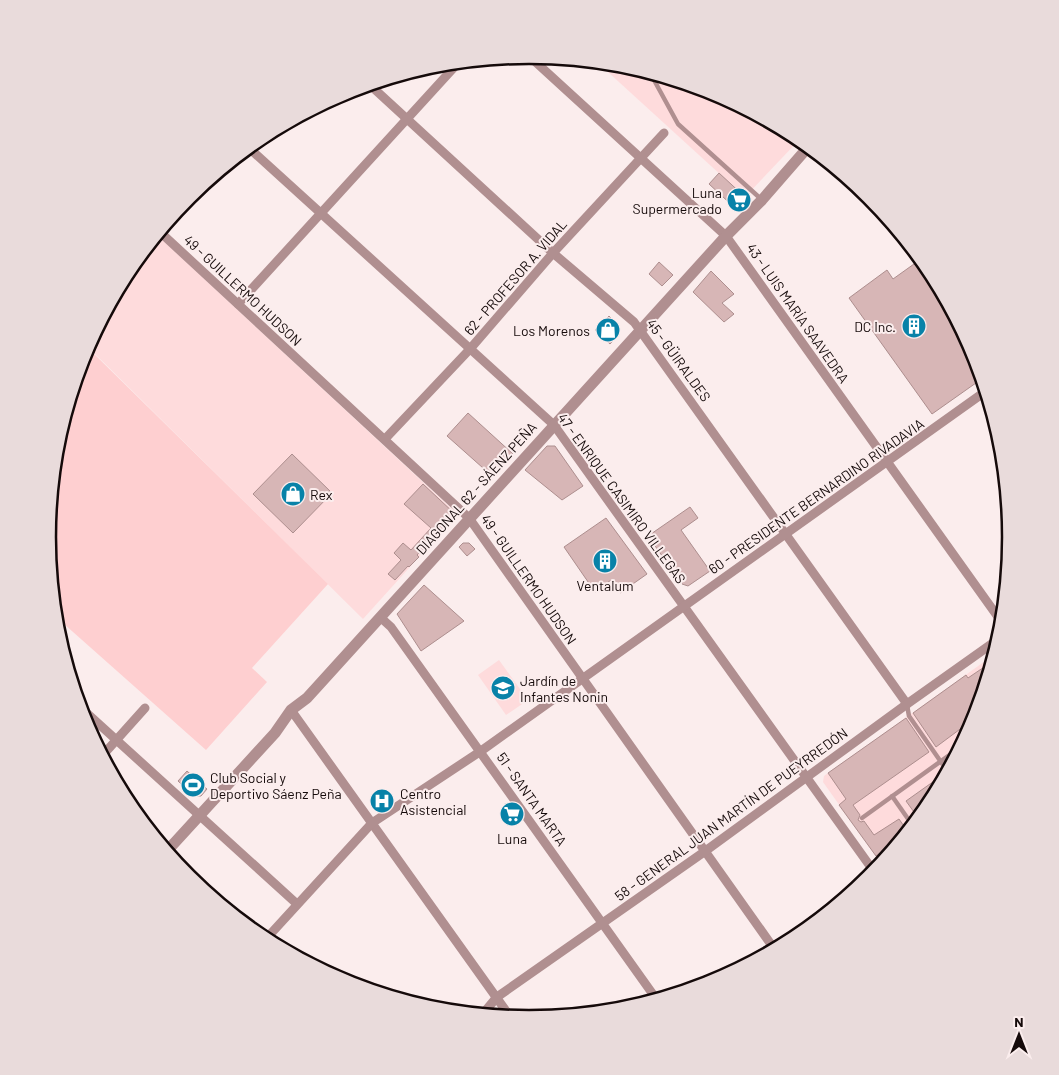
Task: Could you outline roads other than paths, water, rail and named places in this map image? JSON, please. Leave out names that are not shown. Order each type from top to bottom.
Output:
[{"type":"street","name":"43 - LUIS MARÍA SAAVEDRA","points":[[538,64],[642,157],[726,236],[996,615]]},
{"type":"street","points":[[238,304],[450,71]]},
{"type":"street","name":"45 - GÜIRALDES","points":[[375,90],[554,253],[634,322],[907,704]]},
{"type":"street","name":"62 - PROFESOR A. VIDAL","points":[[385,439],[664,133]]},
{"type":"street","name":"DIAGONAL 62 - SÁENZ PEÑA","points":[[171,847],[275,733],[291,710],[307,698],[804,152]]},
{"type":"street","name":"47 - ENRIQUE CASIMIRO VILLEGAS","points":[[254,153],[554,425],[870,866]]},
{"type":"street","name":"49 - GUILLERMO HUDSON","points":[[165,236],[469,518],[771,944]]},
{"type":"street","name":"60 - PRESIDENTE BERNARDINO RIVADAVIA","points":[[271,933],[372,823],[481,751],[887,462],[982,397]]},
{"type":"street","name":"51 - SANTA MARTA","points":[[380,616],[391,627],[481,751],[653,995]]},
{"type":"street","name":"58 - GENERAL JUAN MARTÍN DE PUEYRREDÓN","points":[[487,1009],[497,997],[704,852],[991,645]]},
{"type":"street","points":[[107,751],[145,708]]},
{"type":"street","points":[[291,710],[506,1010]]},
{"type":"street","points":[[91,717],[297,904]]},
{"type":"lane","points":[[654,81],[678,124],[762,200]]},
{"type":"lane","points":[[907,704],[909,716],[944,766]]},
{"type":"lane","points":[[862,818],[950,754]]},
{"type":"lane","points":[[892,796],[909,820]]},
{"type":"place","name":"Luna Supermercado","points":[[739,200]]},
{"type":"place","name":"DC Inc.","points":[[914,326]]},
{"type":"place","name":"Los Morenos","points":[[608,330]]},
{"type":"place","name":"Rex","points":[[293,494]]},
{"type":"place","name":"Ventalum","points":[[605,561]]},
{"type":"place","name":"Jardín de Infantes Nonin","points":[[503,688]]},
{"type":"place","name":"Club Social y Deportivo Sáenz Peña","points":[[193,785]]},
{"type":"place","name":"Centro Asistencial","points":[[382,801]]},
{"type":"place","name":"Luna","points":[[512,814]]}]
